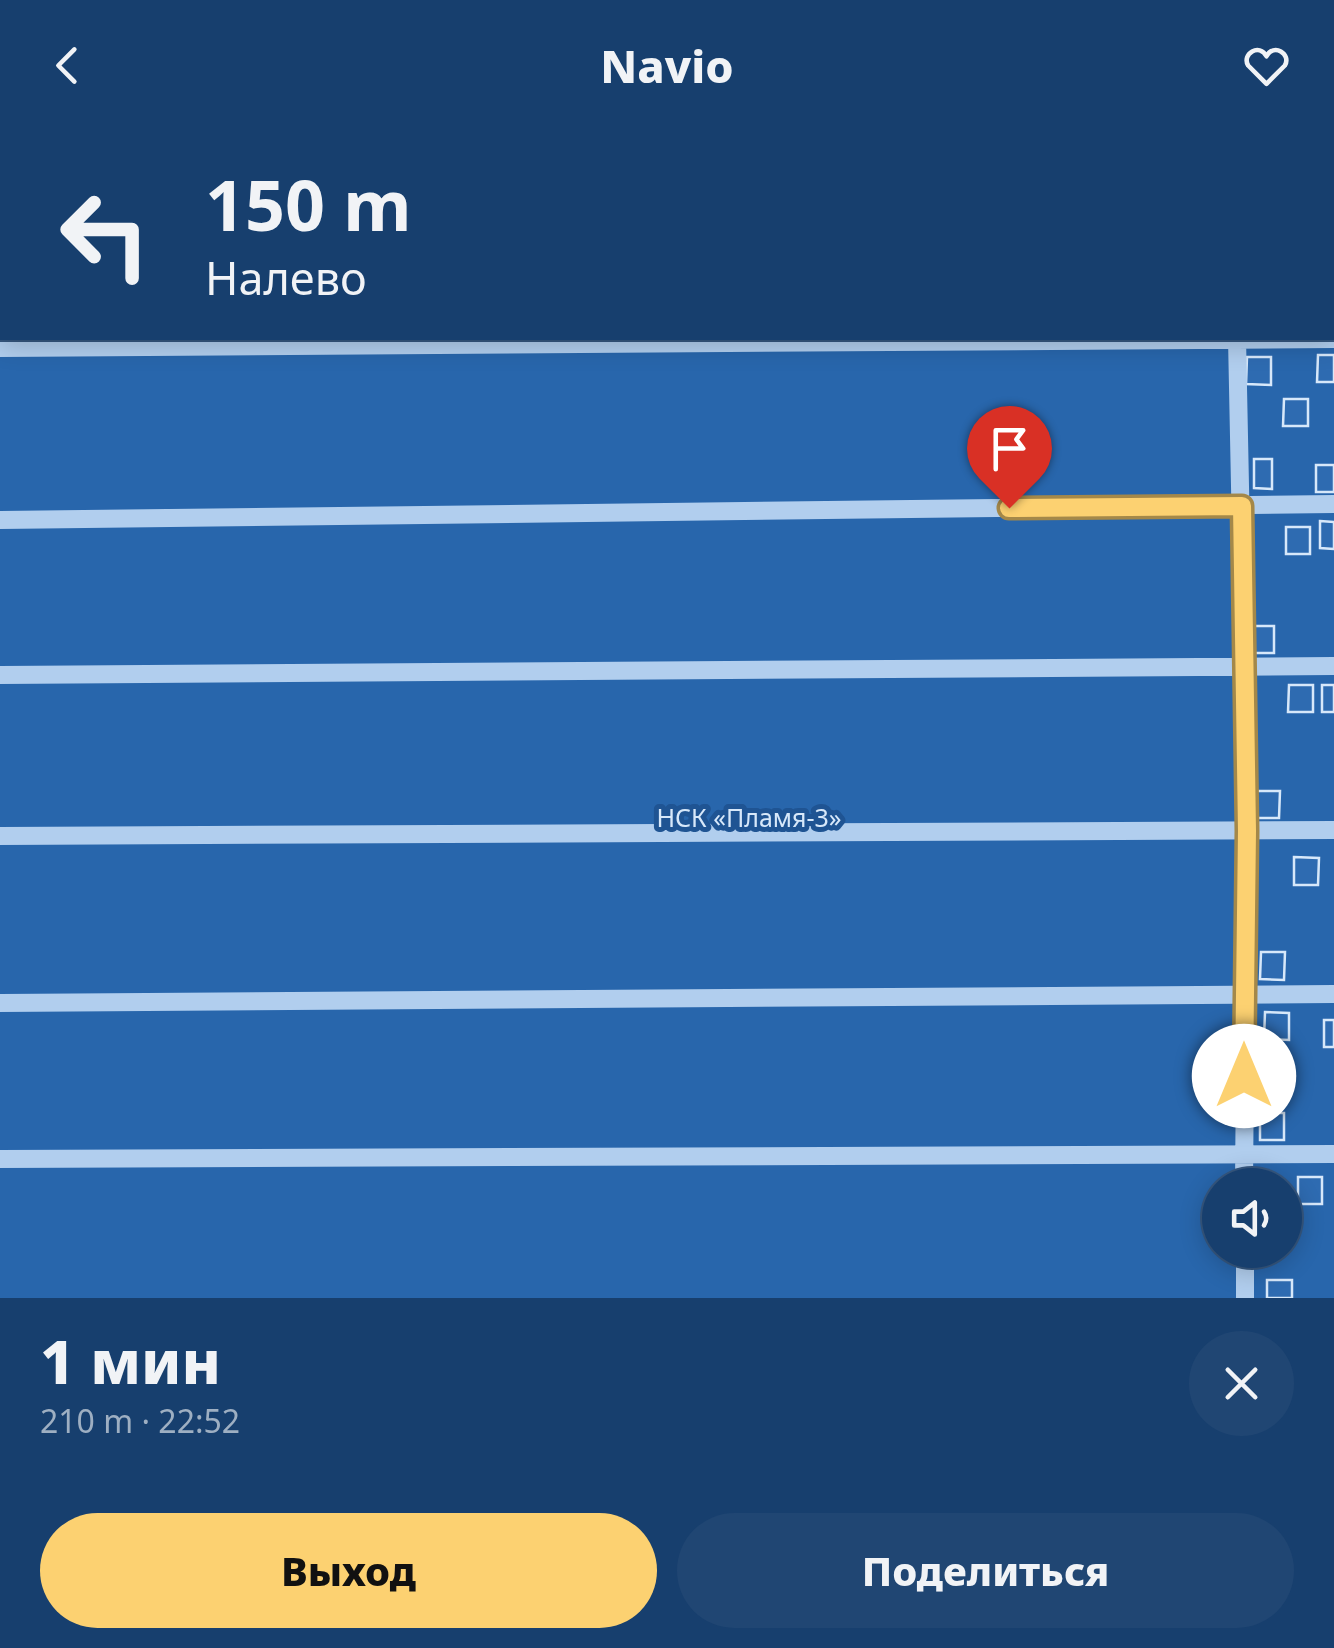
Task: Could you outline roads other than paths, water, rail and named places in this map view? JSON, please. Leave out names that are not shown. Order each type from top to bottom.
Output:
[{"type":"street","points":[[0,348],[1100,340]]},
{"type":"street","points":[[1237,340],[1247,831],[1244,1168]]},
{"type":"street","points":[[0,520],[1334,504]]},
{"type":"street","points":[[0,675],[1334,666]]},
{"type":"street","points":[[0,836],[1334,830]]},
{"type":"street","points":[[0,1003],[1334,994]]},
{"type":"street","points":[[0,1158],[1334,1154]]},
{"type":"street","points":[[1245,1268],[1246,1298]]},
{"type":"park label","name":"НСК «Пламя-3»","points":[[749,818]]}]
